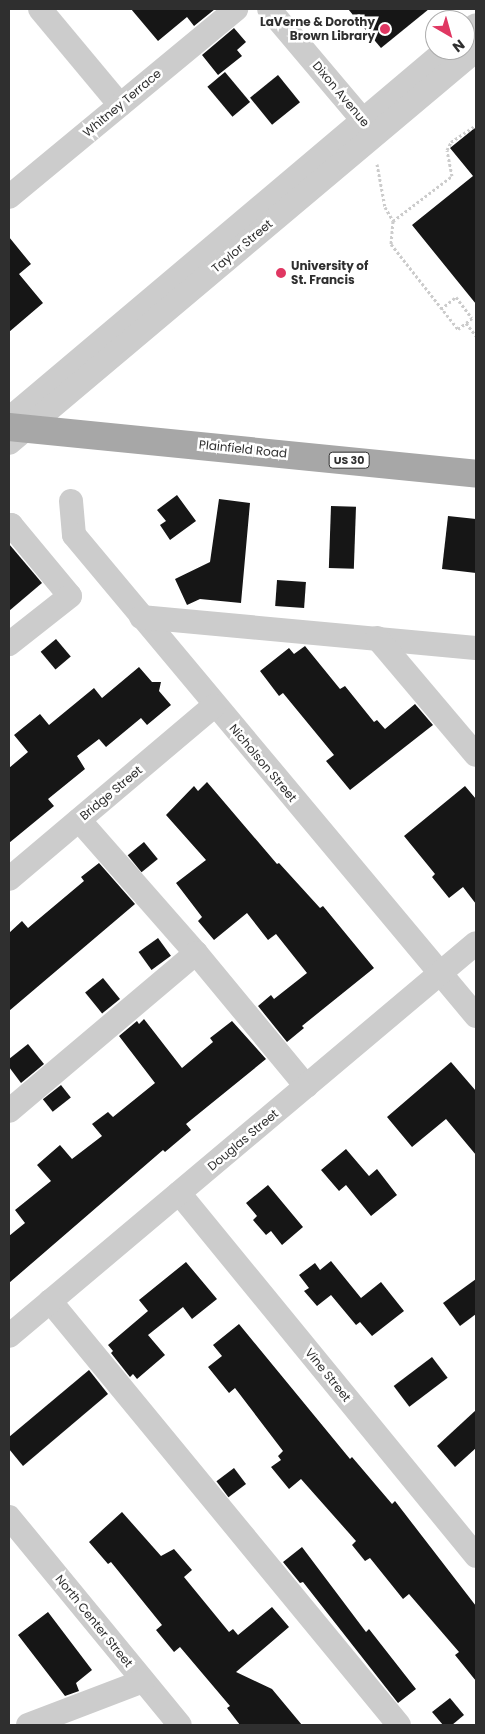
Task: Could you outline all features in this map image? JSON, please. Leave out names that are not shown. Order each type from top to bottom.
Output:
[{"type":"main road","name":"Plainfield Road","points":[[14,429],[476,474]]},
{"type":"street","points":[[40,9],[120,105]]},
{"type":"street","name":"Whitney Terrace","points":[[9,197],[236,9]]},
{"type":"street","name":"Dixon Avenue","points":[[268,9],[369,127]]},
{"type":"street","name":"Taylor Street","points":[[369,127],[476,50]]},
{"type":"street","name":"Taylor Street","points":[[14,429],[369,127],[436,60]]},
{"type":"street","name":"Nicholson Street","points":[[71,501],[74,535],[214,706],[476,1016]]},
{"type":"street","points":[[9,527],[11,525],[70,596],[9,644]]},
{"type":"street","points":[[141,617],[476,648]]},
{"type":"street","points":[[377,638],[476,754]]},
{"type":"street","name":"Bridge Street","points":[[9,880],[214,706]]},
{"type":"street","points":[[80,820],[196,952],[306,1086]]},
{"type":"street","name":"Douglas Street","points":[[9,1336],[476,943]]},
{"type":"street","points":[[9,1111],[196,952]]},
{"type":"street","name":"Vine Street","points":[[179,1193],[476,1556]]},
{"type":"street","points":[[50,1301],[400,1725]]},
{"type":"street","name":"North Center Street","points":[[9,1517],[180,1725]]},
{"type":"street","points":[[28,1725],[143,1681]]},
{"type":"path","points":[[393,221],[452,176],[447,150],[451,142],[476,124]]},
{"type":"path","points":[[377,164],[385,207],[393,221],[391,244],[441,309],[458,329],[472,318],[456,297],[441,309]]},
{"type":"path","points":[[466,323],[476,336]]},
{"type":"building","points":[[131,9],[215,9],[194,26],[187,17],[158,41]]},
{"type":"building","name":"LaVerne & Dorothy Brown Library","points":[[348,9],[429,9],[425,10],[425,12],[381,48]]},
{"type":"building","points":[[234,28],[246,42],[237,50],[242,56],[218,75],[202,55]]},
{"type":"building","points":[[225,72],[250,102],[232,117],[207,87]]},
{"type":"building","points":[[278,75],[300,102],[272,125],[250,98]]},
{"type":"building","points":[[476,127],[476,304],[412,225],[473,176],[450,148]]},
{"type":"building","points":[[9,237],[31,264],[19,274],[43,303],[9,332]]},
{"type":"building","points":[[177,495],[196,521],[170,540],[160,525],[166,521],[157,510]]},
{"type":"building","points":[[219,499],[250,503],[241,603],[200,599],[187,605],[175,579],[210,562]]},
{"type":"building","points":[[331,506],[356,507],[354,569],[329,568]]},
{"type":"building","points":[[448,516],[476,519],[476,573],[442,569]]},
{"type":"building","points":[[9,544],[42,583],[9,611]]},
{"type":"building","points":[[277,580],[306,582],[304,608],[275,606]]},
{"type":"building","points":[[56,639],[71,657],[55,669],[41,652]]},
{"type":"building","points":[[305,646],[340,689],[345,686],[374,722],[377,720],[385,729],[415,704],[433,725],[350,790],[326,761],[334,755],[283,693],[279,696],[260,671],[289,648],[294,654]]},
{"type":"building","points":[[139,667],[152,682],[161,682],[159,691],[171,705],[147,725],[141,718],[106,747],[99,739],[77,756],[85,769],[48,799],[54,806],[9,843],[9,768],[28,752],[14,735],[40,714],[49,725],[94,688],[102,698]]},
{"type":"building","points":[[207,782],[277,864],[279,863],[320,908],[323,906],[374,968],[302,1026],[304,1028],[287,1042],[258,1006],[271,995],[274,999],[307,973],[276,934],[268,940],[247,913],[214,940],[198,921],[202,917],[176,883],[206,860],[166,815],[194,786],[198,791]]},
{"type":"building","points":[[465,786],[476,799],[476,904],[463,887],[449,898],[432,877],[435,874],[404,836]]},
{"type":"building","points":[[144,842],[158,859],[142,872],[128,855]]},
{"type":"building","points":[[99,863],[135,904],[9,1011],[9,933],[22,921],[28,928],[84,881],[81,877]]},
{"type":"building","points":[[158,938],[171,956],[152,970],[139,952]]},
{"type":"building","points":[[103,978],[120,999],[102,1013],[85,992]]},
{"type":"building","points":[[144,1019],[182,1068],[213,1042],[210,1038],[232,1021],[266,1059],[186,1124],[191,1130],[165,1152],[163,1150],[9,1283],[9,1236],[25,1223],[15,1210],[51,1181],[37,1165],[60,1145],[72,1159],[102,1136],[92,1124],[108,1112],[113,1117],[155,1083],[119,1036],[137,1021],[139,1024]]},
{"type":"building","points":[[28,1044],[44,1064],[21,1083],[9,1067],[9,1059]]},
{"type":"building","points":[[451,1062],[476,1091],[476,1155],[446,1119],[412,1147],[387,1117]]},
{"type":"building","points":[[61,1085],[71,1098],[53,1112],[43,1099]]},
{"type":"building","points":[[346,1149],[369,1176],[377,1169],[397,1195],[371,1216],[346,1185],[339,1191],[321,1170]]},
{"type":"building","points":[[268,1185],[303,1227],[282,1245],[271,1231],[266,1235],[253,1220],[257,1216],[246,1203]]},
{"type":"building","points":[[331,1261],[361,1298],[381,1282],[404,1311],[372,1336],[360,1322],[356,1325],[331,1295],[317,1306],[304,1291],[309,1288],[299,1275],[315,1263],[320,1270]]},
{"type":"building","points":[[186,1262],[217,1299],[192,1319],[183,1307],[148,1335],[165,1355],[137,1379],[133,1374],[130,1377],[111,1353],[113,1351],[108,1345],[148,1311],[139,1300]]},
{"type":"building","points":[[476,1279],[476,1314],[460,1326],[443,1303]]},
{"type":"building","points":[[239,1324],[350,1459],[352,1457],[392,1504],[395,1501],[476,1606],[476,1681],[455,1655],[459,1652],[409,1594],[403,1599],[370,1558],[365,1561],[352,1545],[356,1541],[301,1479],[289,1489],[271,1467],[281,1460],[278,1456],[283,1451],[235,1388],[229,1393],[208,1367],[222,1356],[213,1345]]},
{"type":"building","points":[[432,1357],[448,1378],[409,1407],[394,1386]]},
{"type":"building","points":[[89,1370],[108,1394],[23,1466],[9,1449],[9,1437]]},
{"type":"building","points":[[476,1410],[476,1448],[455,1467],[437,1446]]},
{"type":"building","points":[[234,1468],[246,1484],[228,1497],[216,1481]]},
{"type":"building","points":[[122,1512],[161,1556],[174,1549],[192,1570],[184,1577],[229,1632],[233,1629],[238,1635],[272,1607],[289,1627],[236,1672],[272,1689],[302,1725],[240,1725],[227,1708],[230,1706],[180,1647],[174,1652],[156,1630],[162,1625],[111,1562],[108,1564],[89,1542]]},
{"type":"building","points":[[302,1547],[366,1632],[369,1629],[416,1689],[398,1703],[303,1582],[300,1583],[283,1562]]},
{"type":"building","points":[[48,1612],[92,1670],[76,1683],[79,1691],[65,1696],[18,1635]]},
{"type":"building","points":[[450,1698],[464,1715],[452,1725],[443,1725],[432,1712]]},
{"type":"place","name":"LaVerne & Dorothy Brown Library","points":[[385,29]]},
{"type":"place","name":"University of St. Francis","points":[[281,273]]}]
